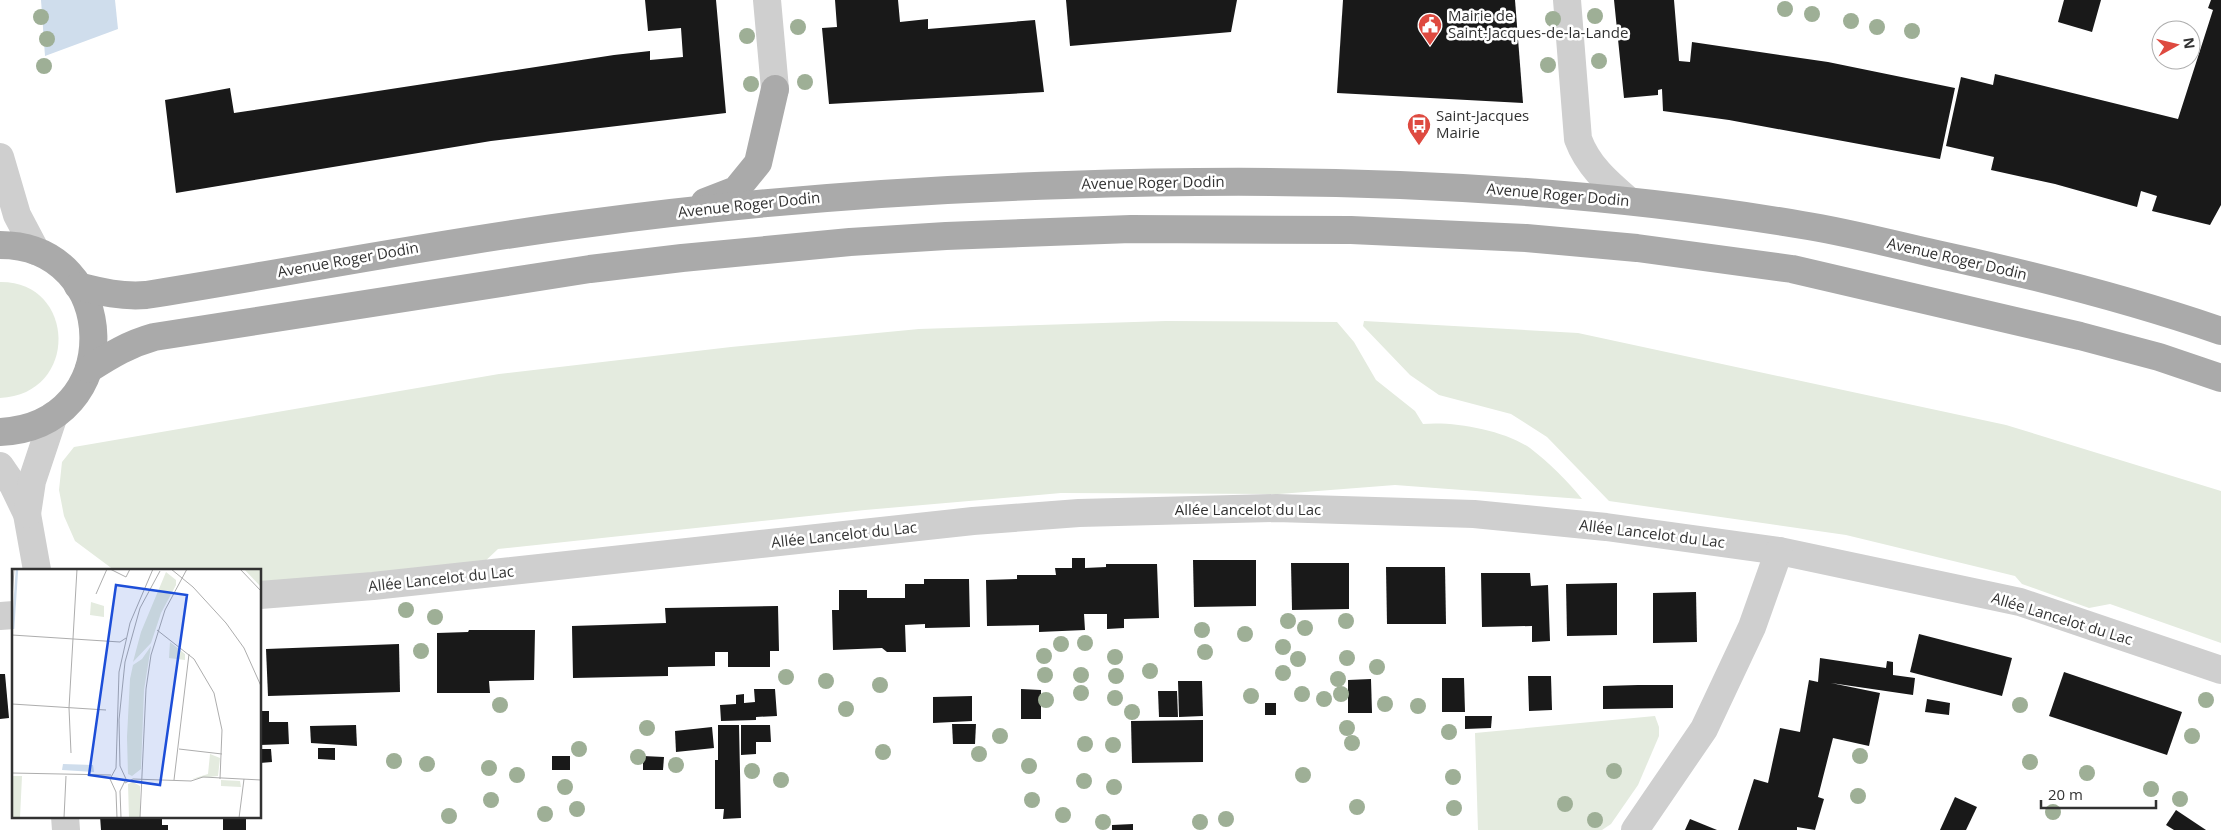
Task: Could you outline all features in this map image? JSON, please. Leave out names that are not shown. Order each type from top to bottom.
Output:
[{"type":"main road","points":[[679,212],[736,190],[758,163],[775,89]]},
{"type":"main road","name":"Avenue Roger Dodin","points":[[78,286],[108,294],[146,296],[433,245],[679,212],[844,196],[941,189],[1132,182],[1351,183],[1527,192],[1629,201],[1805,225],[2013,270],[2173,314],[2221,331]]},
{"type":"main road","points":[[89,369],[118,350],[154,337],[590,269],[755,250],[946,236],[1131,229],[1233,229],[1351,230],[1526,238],[1637,248],[1792,269],[2080,336],[2159,357],[2221,378]]},
{"type":"main road","points":[[0,245],[36,251],[59,265],[78,286],[92,317],[94,335],[89,369],[76,395],[54,415],[27,428],[0,432]]},
{"type":"street","points":[[768,0],[775,89]]},
{"type":"street","points":[[1567,0],[1578,139],[1583,152],[1597,173],[1629,201]]},
{"type":"street","points":[[0,162],[17,215],[36,251]]},
{"type":"street","points":[[27,514],[32,481],[54,415]]},
{"type":"street","points":[[0,466],[13,485],[27,514],[37,569]]},
{"type":"street","name":"Allée Lancelot du Lac","points":[[261,595],[373,586],[973,521],[1079,513],[1276,508],[1474,514],[1606,527],[1779,551],[2020,602],[2221,670]]},
{"type":"street","points":[[1635,830],[1704,729],[1752,627],[1779,551]]},
{"type":"shaded area","points":[[0,282],[25,287],[43,299],[54,317],[58,338],[55,359],[44,378],[26,392],[0,398]]},
{"type":"shaded area","points":[[1166,321],[1337,322],[1354,342],[1376,380],[1415,411],[1423,424],[1449,424],[1478,428],[1507,436],[1530,448],[1551,466],[1582,499],[1395,485],[1279,494],[1061,493],[865,510],[498,549],[481,565],[261,584],[261,569],[113,569],[75,541],[64,516],[59,490],[62,462],[74,447],[499,374],[731,347],[919,329]]},
{"type":"shaded area","points":[[1364,321],[1578,333],[2006,425],[2221,491],[2221,643],[2110,604],[2089,608],[2022,584],[2015,576],[1846,535],[1609,501],[1547,437],[1511,414],[1439,395],[1410,375],[1363,326]]},
{"type":"shaded area","points":[[1655,716],[1659,727],[1659,736],[1638,785],[1611,824],[1602,830],[1478,830],[1475,733]]},
{"type":"water","points":[[41,0],[115,0],[118,29],[45,56]]},
{"type":"building","points":[[645,0],[716,0],[726,113],[491,141],[176,193],[165,100],[230,88],[234,113],[614,55],[650,51],[650,60],[683,57],[681,28],[648,31]]},
{"type":"building","points":[[835,0],[898,0],[900,22],[928,19],[928,29],[1035,20],[1044,92],[829,104],[822,28],[837,27]]},
{"type":"building","points":[[1066,0],[1237,0],[1231,32],[1070,46]]},
{"type":"building","name":"Mairie de Saint-Jacques-de-la-Lande","points":[[1343,0],[1515,0],[1523,103],[1337,93]]},
{"type":"building","points":[[1614,0],[1674,0],[1679,61],[1690,62],[1692,42],[1828,62],[1955,88],[1940,159],[1729,120],[1663,111],[1662,89],[1658,90],[1658,95],[1624,98]]},
{"type":"building","points":[[2064,0],[2101,0],[2092,32],[2058,22]]},
{"type":"building","points":[[2211,0],[2221,0],[2221,205],[2210,225],[2152,211],[2157,196],[2141,191],[2137,207],[2055,184],[1991,170],[1994,157],[1946,146],[1961,77],[1993,85],[1995,74],[2178,119],[2194,70],[2201,70],[2201,47],[2213,10],[2208,8]]},
{"type":"building","points":[[1072,558],[1085,558],[1085,568],[1106,567],[1106,564],[1157,564],[1159,618],[1124,619],[1124,628],[1107,629],[1107,614],[1084,614],[1085,630],[1039,632],[1039,625],[987,626],[986,580],[1017,579],[1017,575],[1056,575],[1055,568],[1072,568]]},
{"type":"building","points":[[1193,560],[1256,560],[1256,606],[1194,607]]},
{"type":"building","points":[[1291,563],[1349,563],[1349,609],[1292,610]]},
{"type":"building","points":[[1386,567],[1445,567],[1446,624],[1387,624]]},
{"type":"building","points":[[1481,573],[1530,573],[1531,586],[1548,585],[1550,641],[1532,642],[1532,626],[1482,627]]},
{"type":"building","points":[[924,579],[969,579],[970,627],[925,628],[925,624],[905,625],[906,652],[887,652],[882,648],[833,650],[832,610],[839,610],[839,590],[867,590],[867,598],[905,598],[905,584],[924,584]]},
{"type":"building","points":[[1617,583],[1617,635],[1567,636],[1566,584]]},
{"type":"building","points":[[1696,592],[1697,642],[1653,643],[1653,593]]},
{"type":"building","points":[[778,606],[779,651],[770,651],[770,667],[728,667],[728,652],[715,652],[715,666],[668,667],[668,676],[573,678],[572,626],[666,623],[665,608]]},
{"type":"building","points":[[469,630],[535,630],[534,680],[489,681],[490,693],[437,693],[437,633],[468,632]]},
{"type":"building","points":[[1919,634],[2012,658],[2002,696],[1910,672]]},
{"type":"building","points":[[399,644],[400,692],[268,696],[266,649]]},
{"type":"building","points":[[1820,658],[1886,668],[1887,661],[1893,662],[1893,675],[1915,678],[1913,695],[1831,683],[1880,693],[1869,746],[1833,738],[1818,797],[1824,799],[1815,830],[1797,827],[1797,830],[1738,830],[1754,779],[1768,783],[1780,728],[1800,732],[1809,680],[1818,682]]},
{"type":"building","points":[[2064,672],[2182,712],[2167,755],[2049,716]]},
{"type":"building","points":[[0,674],[5,674],[9,718],[0,719]]},
{"type":"building","points":[[1528,676],[1551,676],[1552,710],[1529,711]]},
{"type":"building","points":[[1442,678],[1464,678],[1465,712],[1442,712]]},
{"type":"building","points":[[1371,679],[1372,713],[1348,713],[1348,680]]},
{"type":"building","points":[[1178,681],[1202,681],[1203,716],[1179,717]]},
{"type":"building","points":[[1673,685],[1673,708],[1603,709],[1603,686]]},
{"type":"building","points":[[754,689],[775,689],[777,716],[756,717],[756,720],[721,721],[720,705],[736,704],[736,695],[744,694],[744,703],[755,702]]},
{"type":"building","points":[[1021,689],[1041,690],[1041,719],[1021,719]]},
{"type":"building","points":[[1158,691],[1177,691],[1178,717],[1159,717]]},
{"type":"building","points":[[972,696],[972,721],[933,723],[933,697]]},
{"type":"building","points":[[1927,699],[1950,703],[1949,715],[1925,712]]},
{"type":"building","points":[[1265,703],[1276,703],[1276,715],[1265,715]]},
{"type":"building","points":[[261,711],[269,711],[269,722],[288,722],[289,744],[261,745]]},
{"type":"building","points":[[1465,716],[1492,716],[1491,728],[1465,729]]},
{"type":"building","points":[[1203,720],[1203,762],[1132,763],[1131,721]]},
{"type":"building","points":[[952,724],[976,724],[975,744],[953,744]]},
{"type":"building","points":[[356,725],[357,746],[311,743],[310,726]]},
{"type":"building","points":[[718,725],[739,725],[741,818],[723,819],[724,809],[715,809],[715,760],[718,760]]},
{"type":"building","points":[[741,725],[770,725],[771,742],[756,742],[756,754],[741,755]]},
{"type":"building","points":[[712,727],[714,748],[676,752],[675,731]]},
{"type":"building","points":[[318,748],[335,748],[335,760],[318,759]]},
{"type":"building","points":[[261,749],[271,749],[272,762],[261,763]]},
{"type":"building","points":[[552,756],[570,756],[570,770],[552,770]]},
{"type":"building","points":[[643,756],[664,757],[663,770],[643,770]]},
{"type":"building","points":[[1955,797],[1977,807],[1966,830],[1940,830]]},
{"type":"building","points":[[2176,810],[2206,830],[2174,830],[2166,825]]},
{"type":"building","points":[[100,818],[162,818],[162,825],[168,825],[168,830],[101,830]]},
{"type":"building","points":[[223,818],[246,818],[246,830],[223,830]]},
{"type":"building","points":[[1690,819],[1717,830],[1685,830]]},
{"type":"building","points":[[1133,824],[1133,830],[1112,830],[1112,825]]},
{"type":"place","name":"Mairie de Saint-Jacques-de-la-Lande","points":[[1430,46]]},
{"type":"place","name":"Saint-Jacques Mairie","points":[[1419,146]]}]
